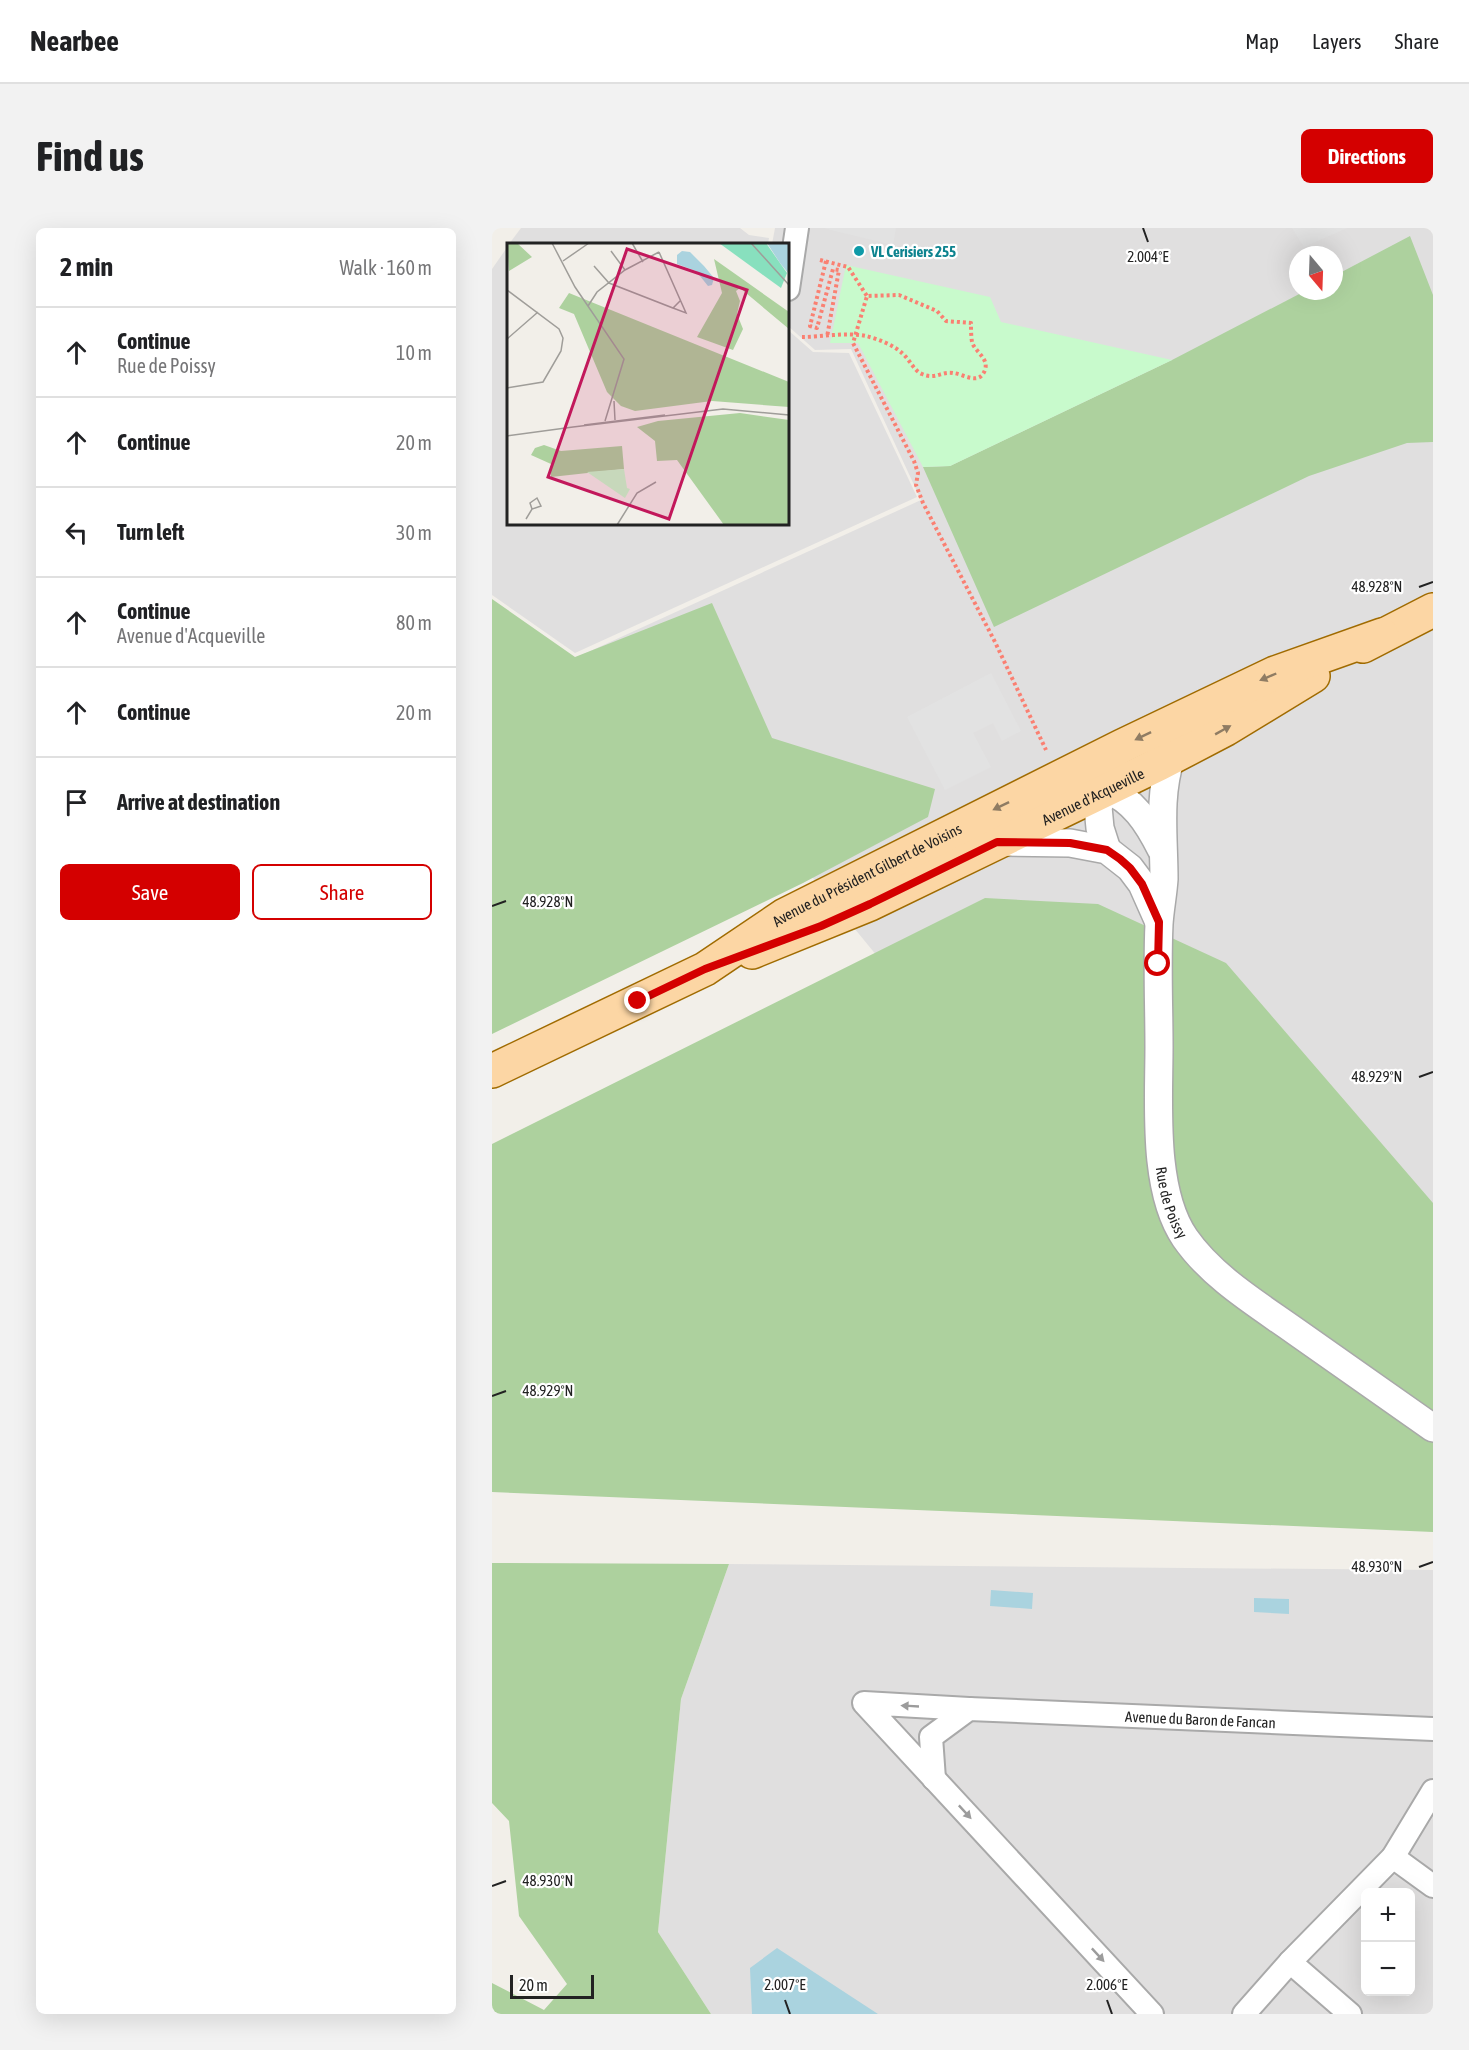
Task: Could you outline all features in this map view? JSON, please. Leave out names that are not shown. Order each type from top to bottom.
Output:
[{"type":"main road","name":"Avenue d'Acqueville","points":[[705,969],[802,933],[870,904],[997,842],[1098,775],[1171,757],[1226,729],[1382,635],[1433,610]]},
{"type":"main road","points":[[1098,775],[1275,673],[1382,635]]},
{"type":"main road","name":"Avenue du Président Gilbert de Voisins","points":[[492,1071],[705,969],[785,915],[1051,768],[1098,775]]},
{"type":"street","points":[[789,282],[797,228]]},
{"type":"street","name":"Rue de Poissy","points":[[1171,757],[1162,793],[1164,881],[1159,922],[1160,1139],[1163,1176],[1172,1210],[1183,1236],[1199,1256],[1220,1276],[1433,1428]]},
{"type":"street","points":[[1098,775],[1100,828],[1107,850]]},
{"type":"street","points":[[1098,775],[1137,812],[1152,832],[1163,853]]},
{"type":"street","points":[[997,842],[1070,843],[1107,850],[1130,868],[1142,884],[1159,922]]},
{"type":"street","name":"Avenue du Baron de Fancan","points":[[1152,2014],[864,1704],[1433,1729]]},
{"type":"street","points":[[934,1779],[931,1737],[969,1709]]},
{"type":"street","points":[[1244,2014],[1290,1962],[1393,1857],[1433,1791]]},
{"type":"street","points":[[1393,1857],[1433,1886]]},
{"type":"street","points":[[1290,1962],[1350,2014]]},
{"type":"path","points":[[820,260],[848,267],[867,296],[853,343],[914,461],[918,474],[916,485],[923,503],[995,642],[1051,768]]},
{"type":"path","points":[[826,261],[810,326],[817,328],[833,269],[839,270],[827,337]]},
{"type":"path","points":[[802,337],[856,334],[880,340],[904,354],[919,374],[932,377],[951,372],[972,379],[984,372],[984,360],[972,341],[971,323],[946,321],[937,312],[899,295],[867,296]]},
{"type":"shaded area","points":[[521,228],[740,228],[749,235],[769,238],[768,243],[510,243]]},
{"type":"shaded area","points":[[775,228],[1433,228],[1433,1480],[1143,1280],[781,839],[575,658],[921,500],[851,349],[815,350],[789,327],[789,243],[772,243]]},
{"type":"shaded area","points":[[823,228],[896,228],[893,245]]},
{"type":"shaded area","points":[[1292,228],[1347,228],[1306,246],[1303,246]]},
{"type":"shaded area","points":[[507,247],[507,525],[789,525],[789,331],[813,352],[849,353],[917,497],[575,653],[492,595],[492,269]]},
{"type":"shaded area","points":[[991,673],[1021,731],[1002,741],[993,723],[973,733],[991,767],[945,790],[907,717]]},
{"type":"shaded area","points":[[729,1564],[1433,1570],[1433,2014],[711,2014],[658,1932],[681,1699]]},
{"type":"green space","points":[[1410,236],[1433,295],[1433,442],[1407,443],[1309,476],[994,627],[923,467],[950,466],[1172,360],[1289,299],[1343,300],[1343,271]]},
{"type":"green space","points":[[846,265],[990,297],[1001,322],[1172,360],[950,466],[923,467],[858,343],[830,343]]},
{"type":"green space","points":[[492,599],[575,657],[712,603],[772,738],[935,789],[928,817],[803,883],[492,1034]]},
{"type":"green space","points":[[985,898],[1098,904],[1226,963],[1433,1203],[1433,1532],[492,1492],[492,1144]]},
{"type":"green space","points":[[492,1563],[729,1564],[681,1699],[658,1932],[711,2014],[492,2014],[492,1983],[544,2010],[567,1984],[519,1916],[509,1821],[492,1803]]},
{"type":"water","points":[[991,1590],[1033,1593],[1032,1609],[990,1606]]},
{"type":"water","points":[[1254,1598],[1289,1599],[1289,1614],[1254,1612]]},
{"type":"water","points":[[777,1948],[878,2014],[752,2014],[750,1968]]},
{"type":"place","name":"VL Cerisiers 255","points":[[859,251]]},
{"type":"route","points":[[638,1001],[705,969],[821,926],[997,842],[1070,843],[1107,850],[1120,859],[1142,884],[1159,922],[1158,964]]}]
